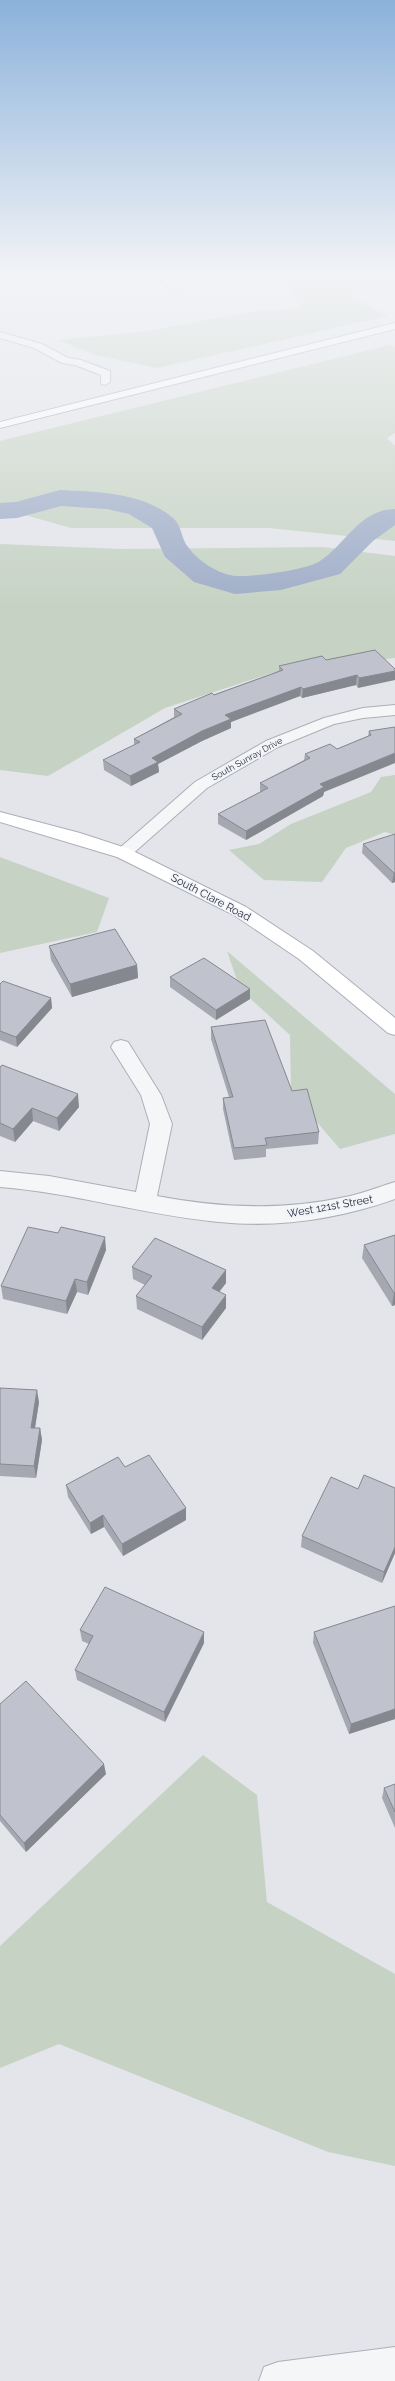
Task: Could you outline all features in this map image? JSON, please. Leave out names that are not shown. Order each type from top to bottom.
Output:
[{"type":"street","points":[[110,385],[125,394]]},
{"type":"street","points":[[0,425],[160,385]]},
{"type":"street","name":"South Sunray Drive","points":[[123,853],[201,785],[272,744],[329,721],[363,714],[395,710]]},
{"type":"street","name":"South Clare Road","points":[[0,817],[74,837],[123,853],[206,893],[270,930],[341,982],[395,1028]]},
{"type":"street","points":[[121,1048],[151,1095],[161,1124],[145,1201]]},
{"type":"street","name":"West 121st Street","points":[[0,1179],[42,1182],[196,1211],[250,1216],[300,1214],[371,1200],[395,1190]]},
{"type":"street","points":[[278,2381],[395,2366]]},
{"type":"green space","points":[[227,385],[395,385],[395,433],[387,438],[395,446],[395,541],[269,528],[71,528],[25,515],[0,519],[0,441]]},
{"type":"green space","points":[[0,544],[120,549],[323,547],[395,556],[395,658],[272,673],[165,708],[48,776],[0,770]]},
{"type":"green space","points":[[395,775],[395,835],[385,832],[346,848],[322,882],[264,880],[229,850],[259,844],[291,824],[371,792],[381,777]]},
{"type":"green space","points":[[0,857],[109,898],[97,932],[0,953]]},
{"type":"green space","points":[[227,951],[395,1094],[395,1134],[340,1149],[291,1092],[290,1035],[240,989]]},
{"type":"green space","points":[[203,1755],[257,1795],[267,1902],[395,1974],[395,2166],[328,2152],[59,2044],[0,2068],[0,1946]]},
{"type":"building","points":[[375,650],[395,669],[395,671],[359,678],[357,675],[303,689],[301,687],[225,715],[231,719],[202,731],[152,758],[158,762],[130,776],[103,760],[140,742],[134,739],[182,714],[174,709],[212,693],[214,695],[283,670],[279,666],[322,656],[326,660]]},
{"type":"building","points":[[395,727],[395,753],[320,784],[324,787],[246,831],[218,814],[268,788],[260,783],[310,758],[305,754],[330,744],[337,749],[371,735],[369,731]]},
{"type":"building","points":[[395,834],[395,873],[394,873],[363,844]]},
{"type":"building","points":[[115,929],[137,965],[70,984],[49,946]]},
{"type":"building","points":[[204,958],[250,989],[216,1010],[170,977]]},
{"type":"building","points":[[3,981],[51,998],[16,1037],[0,1031],[0,984]]},
{"type":"building","points":[[265,1020],[292,1091],[307,1089],[319,1132],[265,1138],[267,1145],[234,1148],[223,1098],[233,1097],[211,1027]]},
{"type":"building","points":[[2,1065],[78,1094],[57,1118],[32,1108],[13,1129],[0,1123],[0,1067]]},
{"type":"building","points":[[28,1227],[58,1233],[61,1227],[105,1237],[87,1282],[75,1279],[66,1301],[1,1286]]},
{"type":"building","points":[[395,1235],[395,1293],[394,1293],[364,1245]]},
{"type":"building","points":[[155,1238],[226,1270],[212,1288],[226,1295],[202,1327],[136,1296],[152,1276],[132,1267]]},
{"type":"building","points":[[0,1388],[37,1390],[31,1428],[40,1428],[34,1466],[0,1464]]},
{"type":"building","points":[[149,1455],[186,1508],[122,1544],[103,1515],[90,1523],[66,1485],[118,1457],[125,1467]]},
{"type":"building","points":[[364,1475],[395,1488],[395,1547],[384,1572],[302,1536],[331,1477],[358,1489]]},
{"type":"building","points":[[105,1587],[204,1632],[164,1712],[75,1670],[93,1636],[80,1630]]},
{"type":"building","points":[[395,1606],[395,1709],[351,1724],[314,1632]]},
{"type":"building","points":[[26,1681],[104,1764],[24,1843],[0,1815],[0,1704]]},
{"type":"building","points":[[395,1784],[395,1812],[384,1788]]},
{"type":"waterway","points":[[0,511],[17,510],[60,498],[107,501],[138,508],[164,524],[175,551],[204,576],[235,585],[281,581],[330,568],[363,535],[388,517],[395,517]]}]
